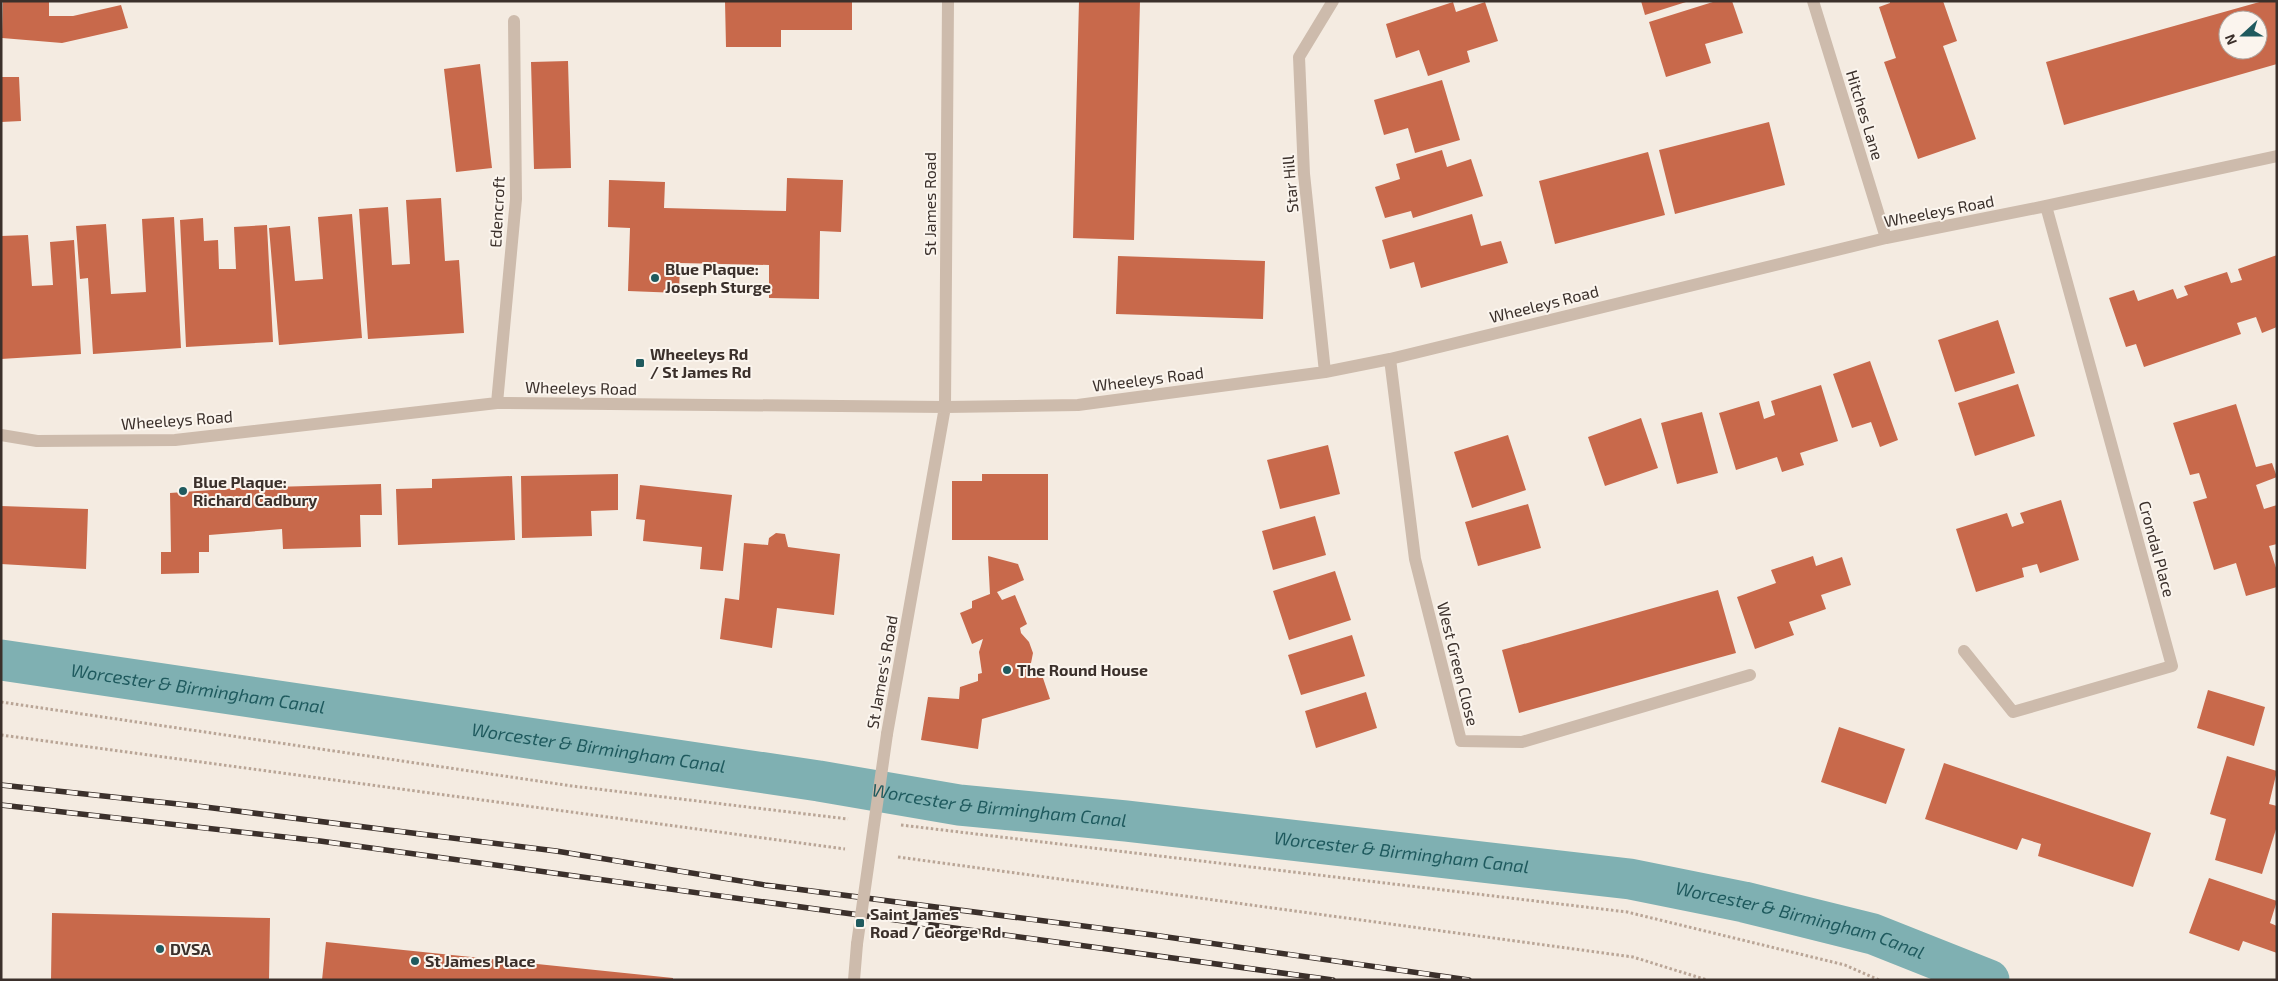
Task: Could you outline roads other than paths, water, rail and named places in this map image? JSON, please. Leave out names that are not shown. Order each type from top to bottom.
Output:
[{"type":"street","name":"St James Road","points":[[946,407],[948,1]]},
{"type":"street","name":"Star Hill","points":[[1325,372],[1304,174],[1299,57],[1333,1]]},
{"type":"street","name":"Hitches Lane","points":[[1813,1],[1886,238]]},
{"type":"street","name":"Edencroft","points":[[497,403],[516,199],[514,22]]},
{"type":"street","name":"Wheeleys Road","points":[[1,435],[37,441],[175,440],[497,403],[946,407],[1078,405],[1325,372],[1390,359],[1886,238],[2046,206],[2277,156]]},
{"type":"street","name":"Crondal Place","points":[[1964,651],[2013,712],[2172,666],[2046,206]]},
{"type":"street","name":"West Green Close","points":[[1390,359],[1415,560],[1461,742],[1522,742],[1750,675]]},
{"type":"street","name":"St James's Road","points":[[854,980],[857,944],[887,734],[946,407]]},
{"type":"waterway","name":"Worcester & Birmingham Canal","points":[[1,660],[819,781],[959,805],[1126,821],[1630,879],[1744,902],[1873,934],[1989,980]]},
{"type":"railway","points":[[1,785],[197,806],[556,851],[765,885],[1153,935],[1469,980]]},
{"type":"railway","points":[[1,805],[320,841],[1333,980]]},
{"type":"place","name":"Blue Plaque: Joseph Sturge","points":[[655,278]]},
{"type":"place","name":"Wheeleys Rd / St James Rd","points":[[640,363]]},
{"type":"place","name":"Blue Plaque: Richard Cadbury","points":[[183,491]]},
{"type":"place","name":"The Round House","points":[[1007,670]]},
{"type":"place","name":"Saint James Road / George Rd","points":[[860,923]]},
{"type":"place","name":"DVSA","points":[[160,949]]},
{"type":"place","name":"St James Place","points":[[415,961]]}]
